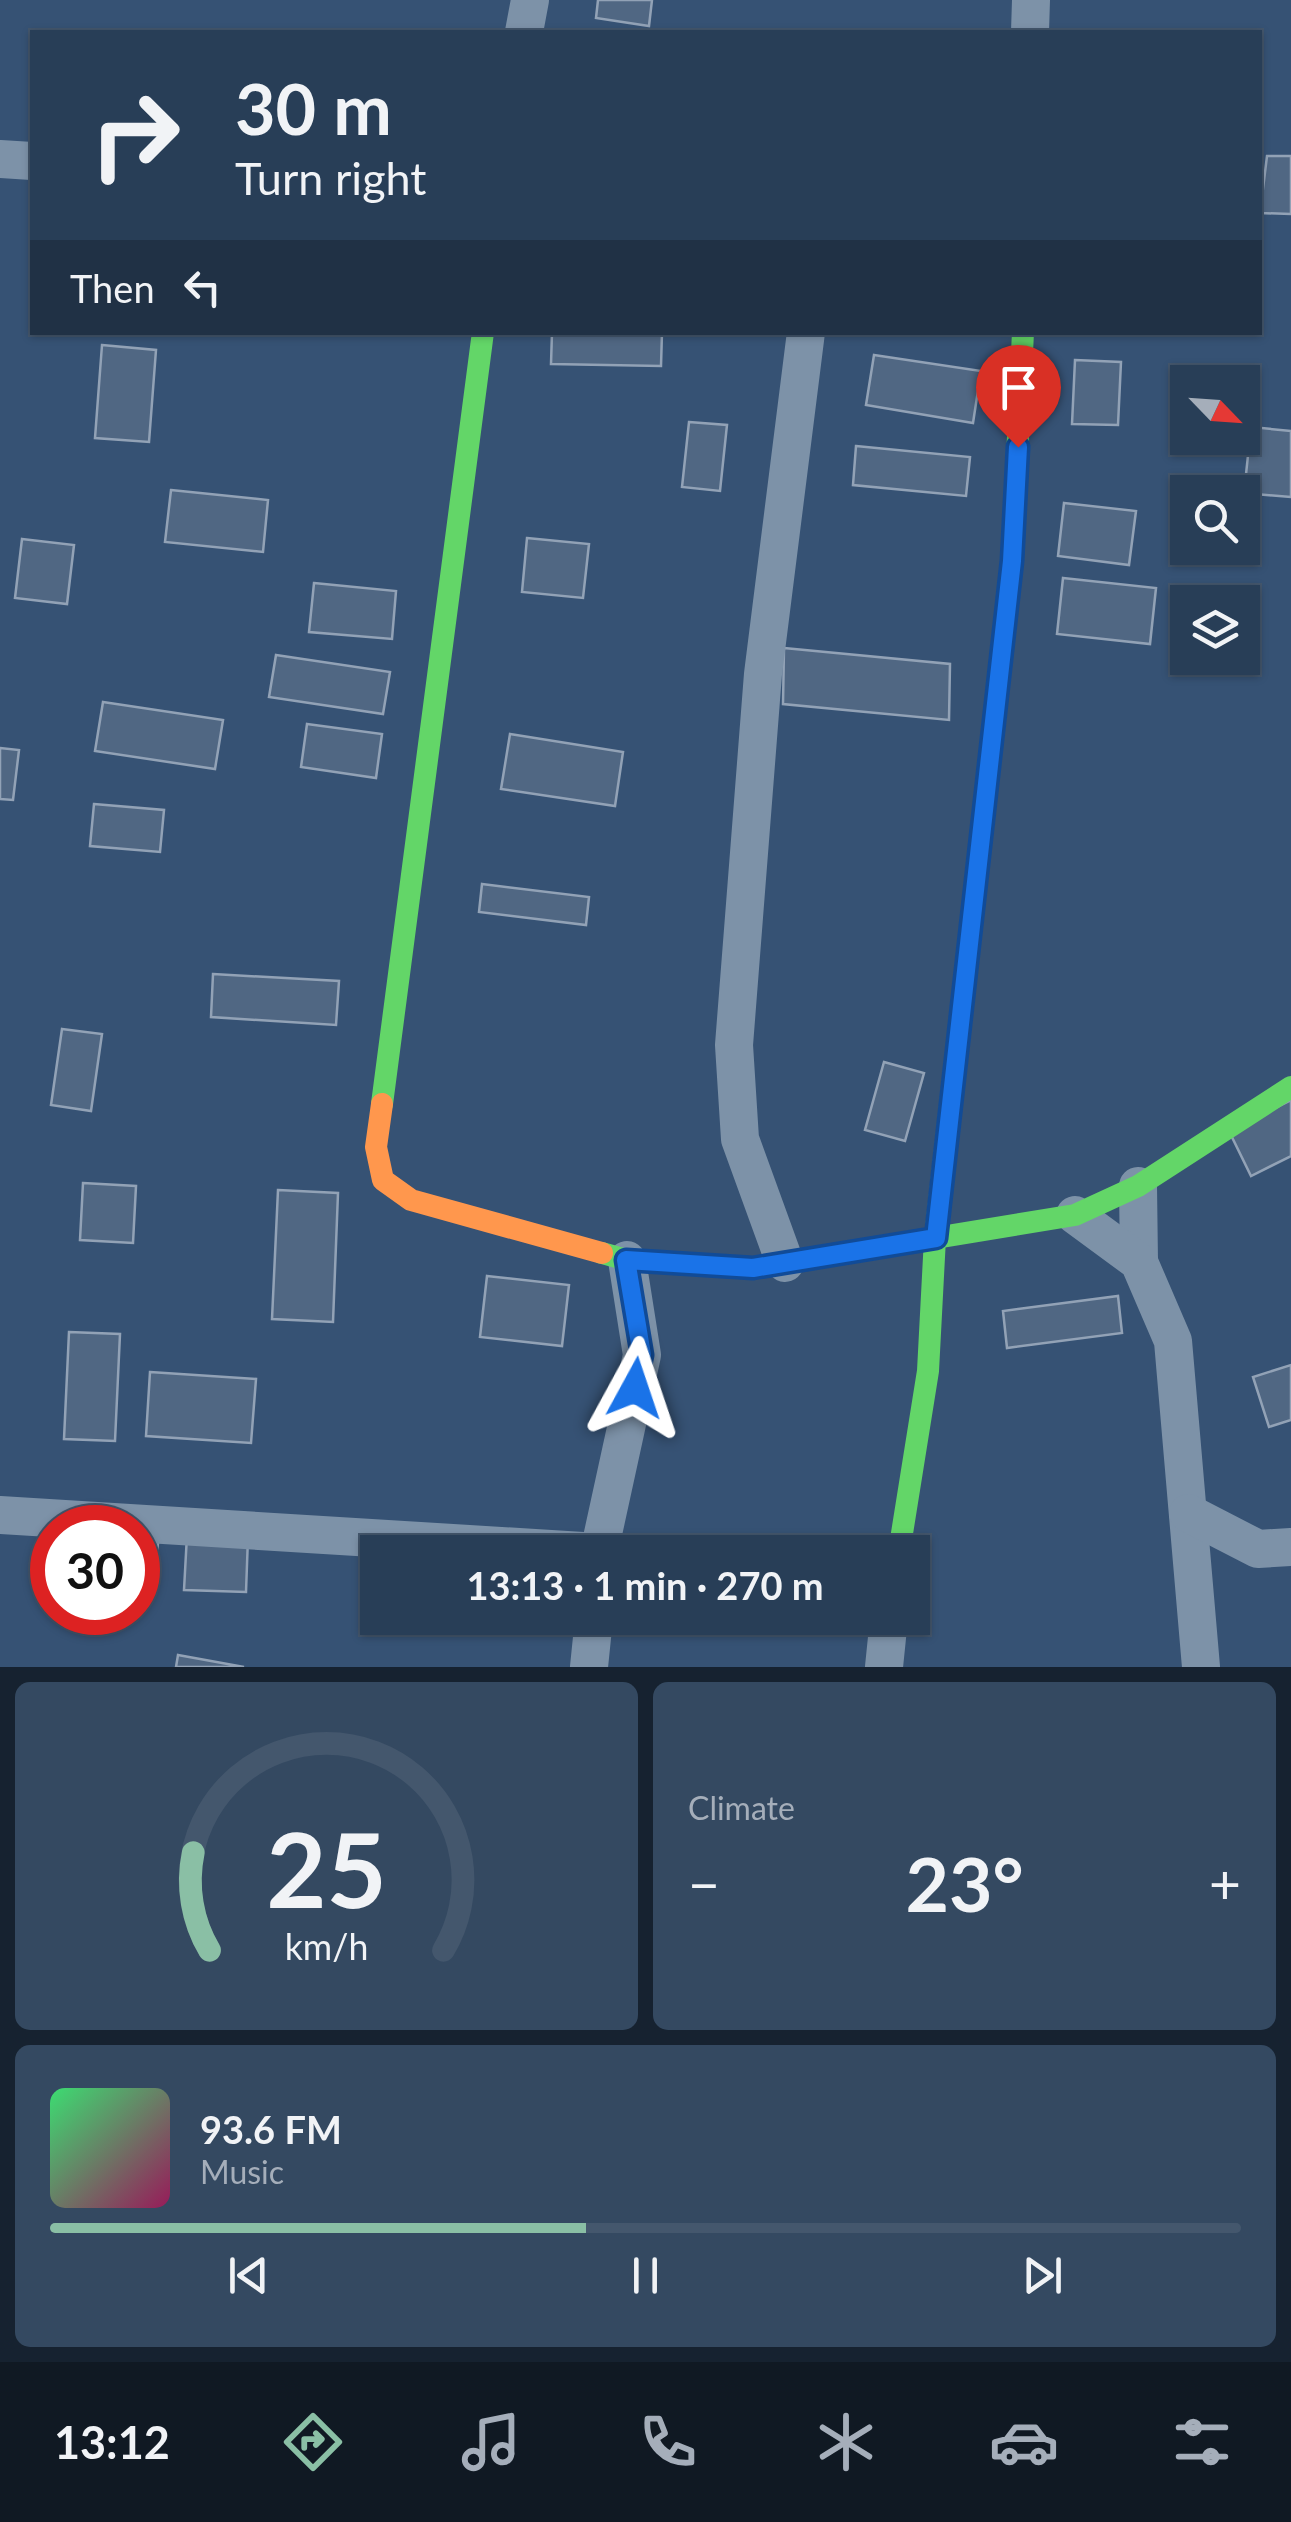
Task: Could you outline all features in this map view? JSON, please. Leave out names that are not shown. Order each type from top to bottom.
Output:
[{"type":"street","points":[[524,30],[530,0]]},
{"type":"street","points":[[1030,30],[1031,0]]},
{"type":"street","points":[[0,159],[30,161]]},
{"type":"street","points":[[483,335],[376,1147],[383,1180],[411,1200],[626,1260],[753,1268],[1075,1214],[1138,1186],[1291,1087]]},
{"type":"street","points":[[785,1262],[740,1139],[734,1045],[764,674],[806,335]]},
{"type":"street","points":[[902,1535],[928,1371],[936,1238],[1012,561],[1022,335]]},
{"type":"street","points":[[1138,1186],[1139,1262],[1174,1341],[1200,1667]]},
{"type":"street","points":[[1075,1214],[1139,1262]]},
{"type":"street","points":[[604,1535],[642,1355],[626,1260]]},
{"type":"street","points":[[1188,1513],[1258,1549],[1291,1547]]},
{"type":"street","points":[[0,1515],[360,1537]]},
{"type":"street","points":[[589,1667],[592,1635]]},
{"type":"street","points":[[884,1667],[887,1635]]},
{"type":"building","points":[[598,0],[652,0],[649,26],[596,18]]},
{"type":"building","points":[[1267,156],[1291,156],[1291,214],[1262,213]]},
{"type":"building","points":[[552,335],[662,335],[661,366],[551,364]]},
{"type":"building","points":[[102,345],[156,350],[149,442],[95,438]]},
{"type":"building","points":[[874,355],[981,371],[973,423],[866,405]]},
{"type":"building","points":[[1075,360],[1121,362],[1118,425],[1072,424]]},
{"type":"building","points":[[689,422],[727,425],[720,491],[682,487]]},
{"type":"building","points":[[1260,428],[1291,431],[1291,497],[1260,494],[1260,475],[1246,475],[1248,455],[1260,455]]},
{"type":"building","points":[[856,446],[970,457],[966,496],[853,485]]},
{"type":"building","points":[[171,490],[268,500],[263,552],[165,542]]},
{"type":"building","points":[[1064,503],[1136,511],[1129,565],[1058,556]]},
{"type":"building","points":[[527,538],[589,544],[583,598],[522,592]]},
{"type":"building","points":[[22,539],[74,545],[67,604],[15,598]]},
{"type":"building","points":[[1063,578],[1156,588],[1150,644],[1057,634]]},
{"type":"building","points":[[314,583],[396,591],[392,639],[309,632]]},
{"type":"building","points":[[784,648],[950,664],[949,720],[783,704]]},
{"type":"building","points":[[276,655],[390,672],[383,714],[269,697]]},
{"type":"building","points":[[103,702],[223,720],[215,769],[95,751]]},
{"type":"building","points":[[307,724],[382,734],[376,778],[301,767]]},
{"type":"building","points":[[510,734],[623,752],[615,806],[501,789]]},
{"type":"building","points":[[0,748],[19,750],[13,800],[0,799]]},
{"type":"building","points":[[94,804],[164,810],[160,852],[90,846]]},
{"type":"building","points":[[482,884],[589,897],[586,925],[479,912]]},
{"type":"building","points":[[213,974],[339,981],[336,1025],[211,1017]]},
{"type":"building","points":[[62,1029],[102,1034],[91,1111],[51,1105]]},
{"type":"building","points":[[884,1062],[924,1073],[905,1141],[865,1130]]},
{"type":"building","points":[[1291,1100],[1291,1156],[1251,1176],[1229,1131]]},
{"type":"building","points":[[83,1183],[136,1186],[133,1243],[80,1240]]},
{"type":"building","points":[[278,1190],[338,1193],[333,1322],[272,1319]]},
{"type":"building","points":[[487,1276],[569,1285],[562,1346],[480,1337]]},
{"type":"building","points":[[1118,1296],[1122,1333],[1007,1348],[1003,1311]]},
{"type":"building","points":[[69,1332],[120,1334],[115,1441],[64,1439]]},
{"type":"building","points":[[1291,1365],[1291,1420],[1269,1427],[1253,1377]]},
{"type":"building","points":[[150,1372],[256,1379],[251,1443],[146,1436]]},
{"type":"building","points":[[187,1535],[248,1537],[246,1592],[184,1590]]},
{"type":"building","points":[[178,1655],[244,1667],[176,1667]]},
{"type":"traffic: fast","points":[[382,1104],[483,335]]},
{"type":"traffic: fast","points":[[902,1535],[928,1371],[935,1238],[1012,561],[1023,335]]},
{"type":"traffic: fast","points":[[602,1253],[627,1260],[753,1268],[1075,1215],[1138,1186],[1291,1087]]},
{"type":"traffic: slow","points":[[382,1104],[376,1147],[383,1180],[411,1200],[602,1253]]},
{"type":"route","points":[[635,1388],[642,1355],[626,1260],[753,1268],[936,1238],[1012,561],[1018,447]]}]
